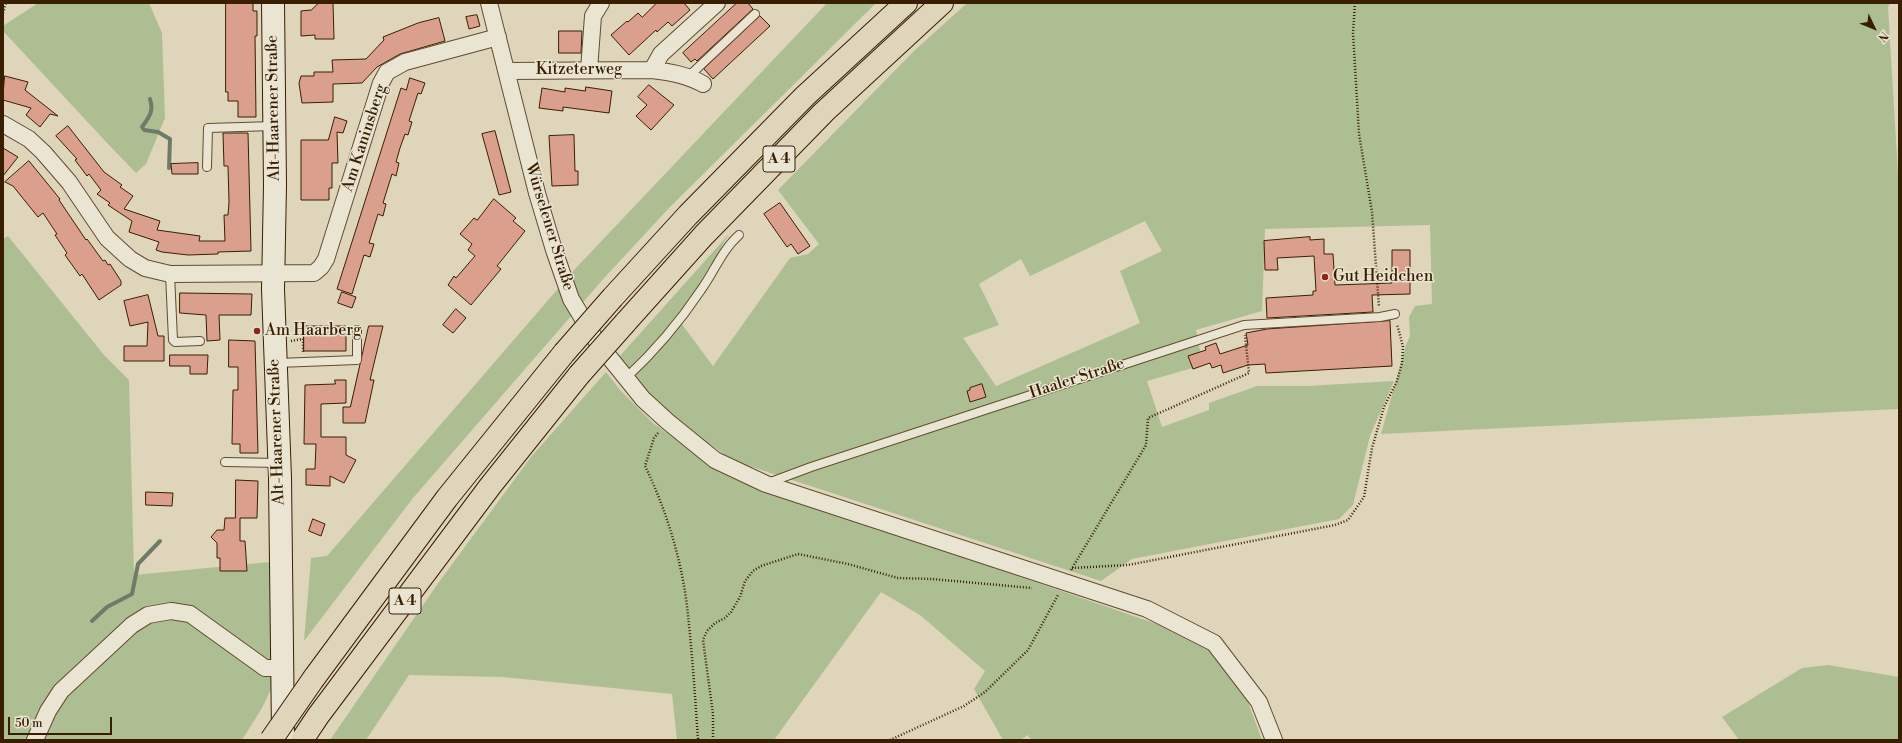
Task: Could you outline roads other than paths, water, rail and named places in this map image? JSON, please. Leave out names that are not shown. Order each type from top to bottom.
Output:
[{"type":"highway","name":"A 4","points":[[271,740],[314,678],[447,498],[564,353],[688,215],[805,96],[906,3]]},
{"type":"highway","name":"A 4","points":[[302,740],[318,716],[491,485],[579,375],[704,235],[824,112],[942,3]]},
{"type":"main road","name":"Alt-Haarener Straße","points":[[273,3],[275,126],[275,364],[279,463],[283,740]]},
{"type":"street","name":"Würselener Straße","points":[[489,3],[537,193],[554,250],[571,299],[597,342],[625,379],[643,399],[667,421],[715,460],[766,484]]},
{"type":"street","points":[[589,70],[593,16],[601,3]]},
{"type":"street","points":[[652,70],[661,54],[717,3]]},
{"type":"street","name":"Am Kaninsberg","points":[[274,273],[314,273],[322,267],[326,259],[381,83],[387,72],[405,62],[498,37]]},
{"type":"street","name":"Kitzeterweg","points":[[506,71],[652,70],[667,71],[689,76],[703,84]]},
{"type":"street","points":[[3,124],[29,139],[43,152],[69,182],[107,238],[116,248],[145,268],[170,274],[274,273]]},
{"type":"street","points":[[766,484],[1147,609],[1214,643],[1259,702],[1274,740]]},
{"type":"street","points":[[35,740],[48,711],[61,691],[132,625],[148,615],[170,611],[190,614],[265,668],[281,668]]},
{"type":"lane","points":[[689,76],[755,14]]},
{"type":"lane","points":[[207,167],[208,128],[275,126]]},
{"type":"lane","points":[[625,379],[650,356],[678,322],[702,289],[731,242],[739,235]]},
{"type":"lane","points":[[170,274],[173,340],[175,342],[200,341]]},
{"type":"lane","name":"Haaler Straße","points":[[766,484],[811,467],[1244,325],[1380,317],[1395,314]]},
{"type":"lane","points":[[275,364],[357,360],[357,330]]},
{"type":"lane","points":[[224,462],[279,463]]},
{"type":"waterway","points":[[150,99],[151,111],[142,127],[144,130],[158,132],[170,139],[169,168]]},
{"type":"waterway","points":[[92,621],[107,607],[132,594],[138,564],[160,541]]},
{"type":"place","name":"Gut Heidchen","points":[[1325,277]]},
{"type":"place","name":"Am Haarberg","points":[[257,331]]}]
